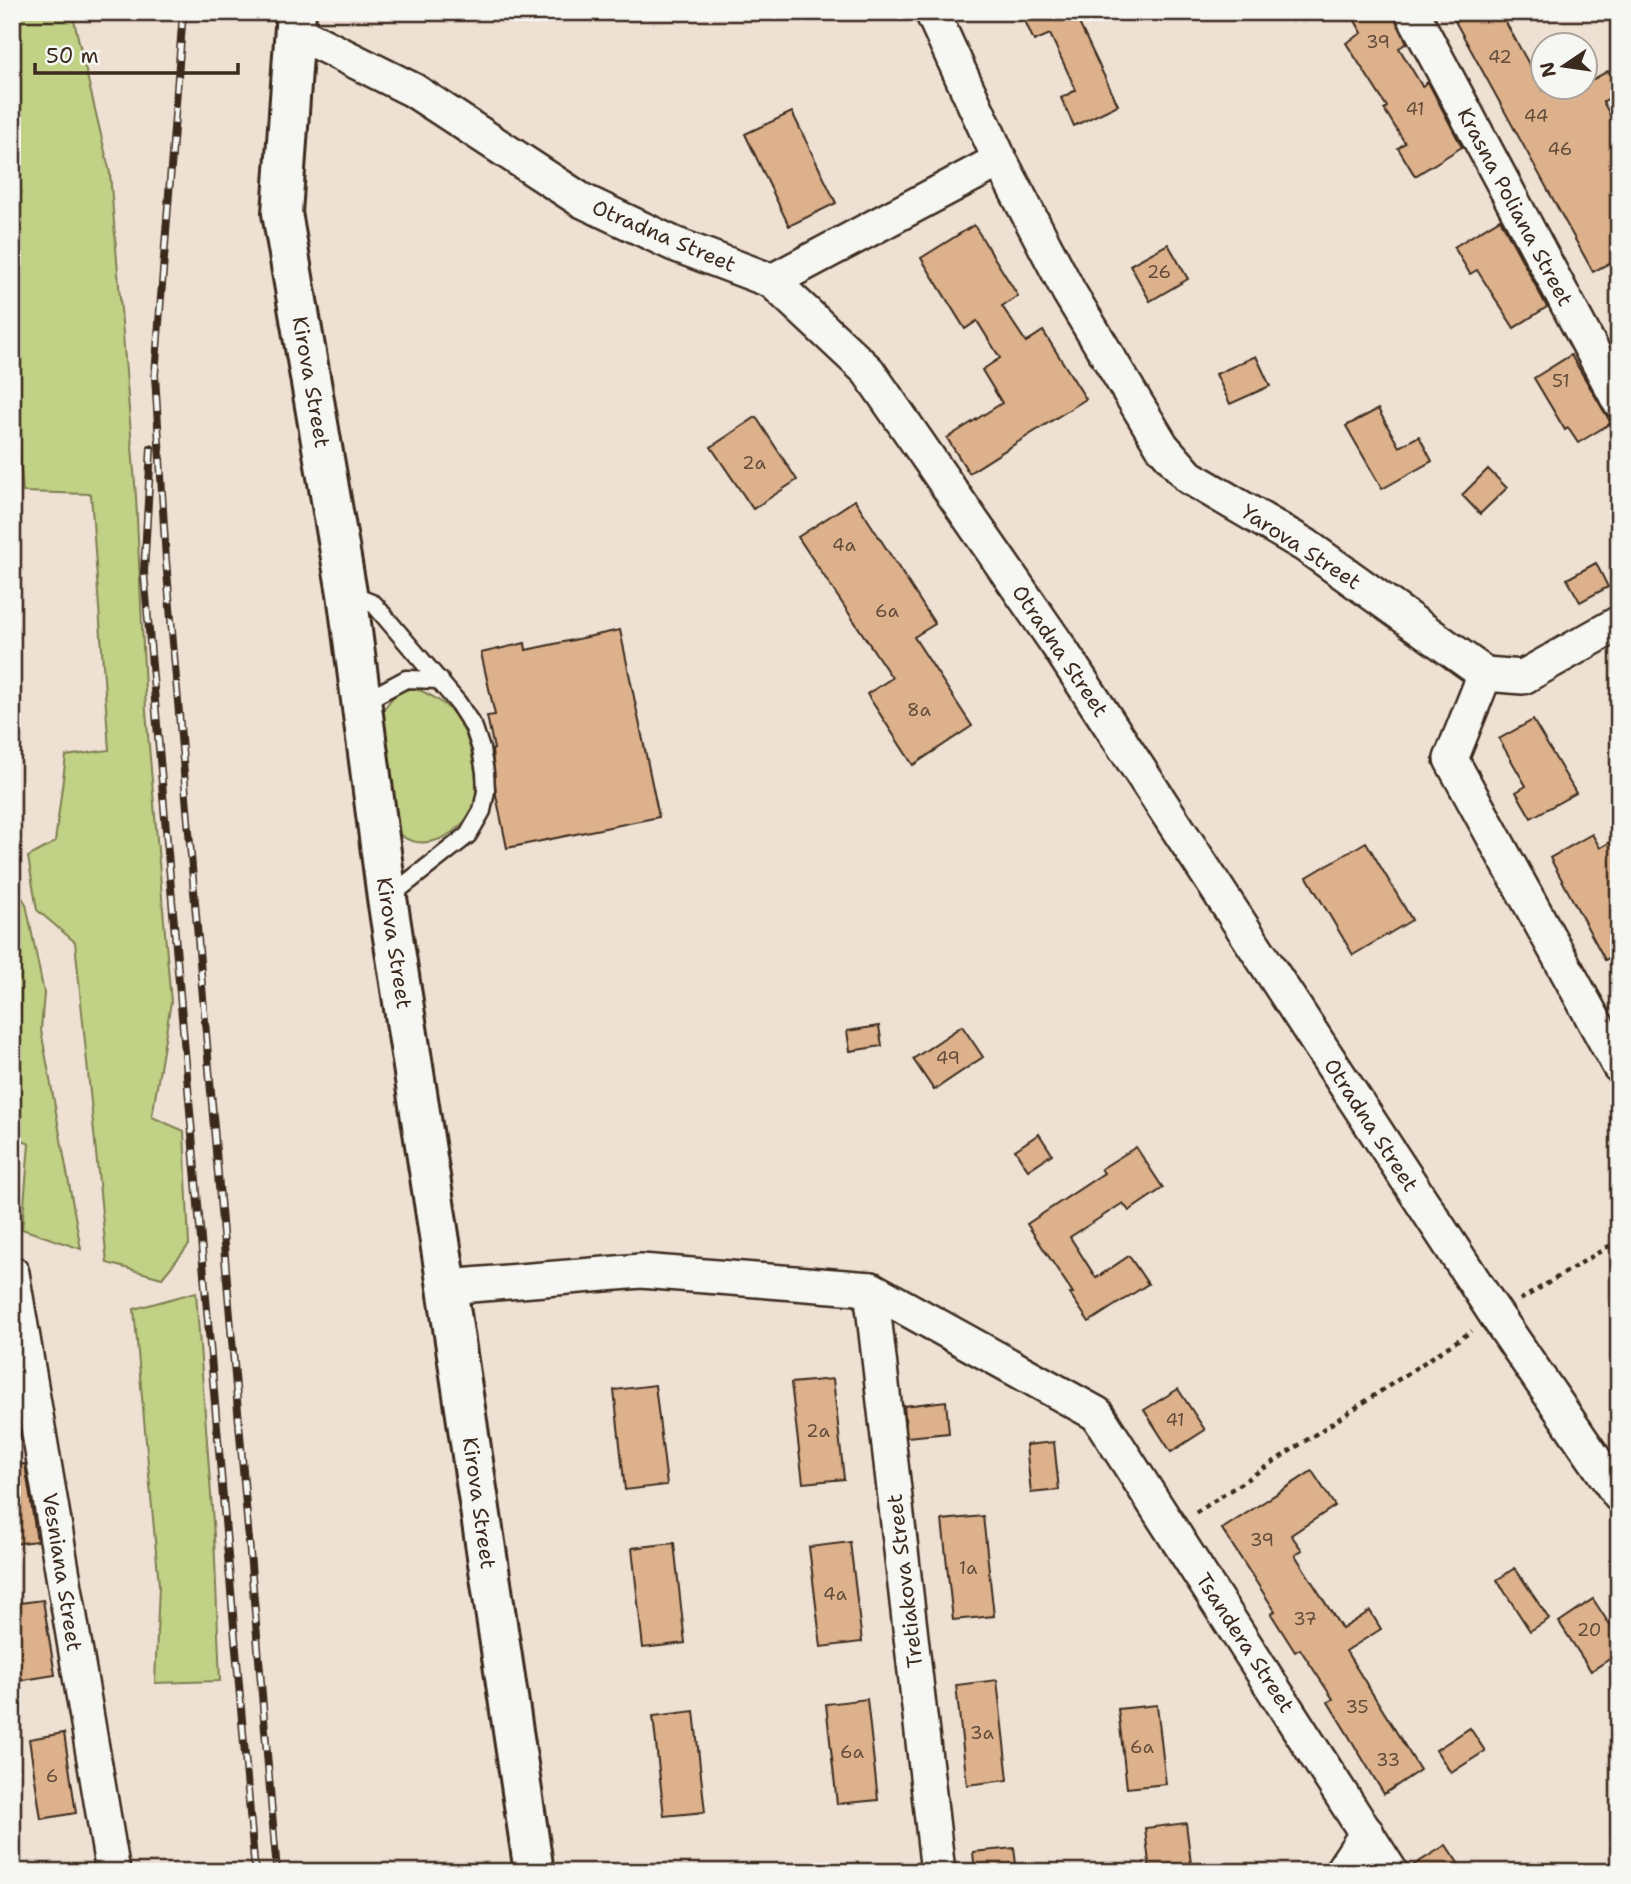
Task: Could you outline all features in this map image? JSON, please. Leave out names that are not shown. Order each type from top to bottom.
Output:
[{"type":"main road","name":"Kirova Street","points":[[295,22],[282,213],[347,593],[387,898],[534,1872]]},
{"type":"street","name":"Yarova Street","points":[[932,12],[1000,160],[1069,292],[1162,446],[1189,477],[1305,545],[1485,674]]},
{"type":"street","name":"Krasna Poliana Street","points":[[1412,12],[1619,401]]},
{"type":"street","name":"Otradna Street","points":[[295,22],[413,90],[581,200],[674,244],[772,281],[868,371],[1057,643],[1496,1315],[1619,1495]]},
{"type":"street","points":[[772,281],[1000,160]]},
{"type":"street","points":[[1619,623],[1523,677],[1485,674],[1451,759],[1619,1066]]},
{"type":"street","points":[[447,1287],[641,1271],[871,1289]]},
{"type":"street","name":"Vesniana Street","points":[[12,1273],[113,1872]]},
{"type":"street","name":"Tsandera Street","points":[[871,1289],[1097,1414],[1391,1872]]},
{"type":"street","name":"Tretiakova Street","points":[[871,1289],[938,1872]]},
{"type":"street","points":[[1342,1872],[1367,1833]]},
{"type":"lane","points":[[347,593],[374,604],[440,680],[474,728],[486,791],[482,811],[468,835],[387,898]]},
{"type":"lane","points":[[361,703],[406,679],[440,680]]},
{"type":"path","points":[[1171,1529],[1496,1315],[1619,1240]]},
{"type":"green space","points":[[12,12],[72,12],[110,173],[136,496],[146,711],[171,1002],[152,1117],[184,1131],[189,1245],[162,1278],[107,1263],[75,942],[37,910],[28,857],[55,842],[66,756],[109,750],[91,494],[23,492],[12,370]]},
{"type":"green space","points":[[415,688],[437,699],[461,723],[476,777],[475,803],[464,822],[446,836],[425,842],[404,838],[395,830],[379,715],[398,691]]},
{"type":"green space","points":[[12,881],[26,904],[44,993],[41,1030],[81,1249],[22,1229],[29,1144],[12,1132],[12,1060],[21,1006],[12,1003]]},
{"type":"green space","points":[[196,1292],[214,1536],[220,1681],[155,1683],[159,1585],[134,1309]]},
{"type":"building","points":[[1021,12],[1097,12],[1078,21],[1118,105],[1074,126],[1061,98],[1076,90],[1050,34],[1034,41]]},
{"type":"building","points":[[1350,12],[1392,12],[1407,43],[1399,48],[1422,86],[1428,82],[1462,147],[1415,176],[1398,148],[1405,143],[1384,109],[1387,107],[1346,43],[1362,33]]},
{"type":"building","points":[[1450,12],[1500,12],[1530,66],[1530,102],[1600,102],[1600,75],[1608,71],[1619,91],[1603,102],[1619,130],[1619,258],[1593,272]]},
{"type":"building","points":[[792,112],[836,203],[789,226],[745,134]]},
{"type":"building","points":[[1500,219],[1547,307],[1514,328],[1477,270],[1470,274],[1454,247]]},
{"type":"building","points":[[974,225],[1018,296],[1002,306],[1026,342],[1043,331],[1086,399],[969,473],[947,438],[1002,403],[982,370],[1000,358],[977,321],[965,329],[921,258]]},
{"type":"building","points":[[1168,244],[1188,279],[1150,301],[1130,265]]},
{"type":"building","points":[[1571,355],[1611,423],[1578,443],[1568,428],[1565,430],[1534,378]]},
{"type":"building","points":[[1256,356],[1270,386],[1230,404],[1216,374]]},
{"type":"building","points":[[1378,409],[1399,447],[1419,436],[1432,461],[1382,489],[1346,426]]},
{"type":"building","points":[[756,417],[797,480],[753,509],[711,447]]},
{"type":"building","points":[[1488,469],[1507,488],[1480,514],[1462,495]]},
{"type":"building","points":[[855,500],[935,624],[914,637],[972,726],[913,765],[867,694],[892,678],[798,537]]},
{"type":"building","points":[[1596,563],[1608,587],[1580,602],[1567,579]]},
{"type":"building","points":[[620,630],[659,817],[507,848],[496,795],[494,749],[487,716],[495,715],[481,653],[525,643],[526,650]]},
{"type":"building","points":[[1533,720],[1576,793],[1531,818],[1516,792],[1526,786],[1499,739]]},
{"type":"building","points":[[1592,834],[1600,848],[1619,837],[1619,952],[1605,960],[1550,858]]},
{"type":"building","points":[[1366,842],[1412,920],[1353,955],[1307,877]]},
{"type":"building","points":[[879,1026],[882,1046],[850,1051],[847,1031]]},
{"type":"building","points":[[962,1026],[983,1057],[934,1090],[913,1059]]},
{"type":"building","points":[[1039,1134],[1052,1154],[1028,1170],[1015,1150]]},
{"type":"building","points":[[1136,1147],[1163,1188],[1129,1211],[1123,1203],[1070,1237],[1096,1278],[1129,1256],[1148,1284],[1089,1322],[1027,1224],[1104,1173],[1101,1169]]},
{"type":"building","points":[[833,1379],[844,1479],[803,1483],[791,1383]]},
{"type":"building","points":[[655,1385],[667,1485],[625,1490],[614,1390]]},
{"type":"building","points":[[1178,1389],[1205,1430],[1171,1452],[1144,1410]]},
{"type":"building","points":[[946,1401],[949,1433],[907,1437],[904,1406]]},
{"type":"building","points":[[1054,1442],[1059,1490],[1031,1493],[1026,1445]]},
{"type":"building","points":[[25,1464],[37,1541],[12,1544],[12,1465]]},
{"type":"building","points":[[1312,1471],[1335,1506],[1291,1535],[1302,1550],[1295,1555],[1342,1629],[1370,1611],[1381,1629],[1346,1651],[1420,1770],[1384,1794],[1328,1702],[1333,1699],[1300,1649],[1295,1652],[1271,1614],[1275,1611],[1222,1529]]},
{"type":"building","points":[[983,1516],[994,1616],[953,1620],[942,1520]]},
{"type":"building","points":[[850,1542],[862,1642],[821,1647],[809,1547]]},
{"type":"building","points":[[674,1543],[685,1643],[643,1648],[632,1548]]},
{"type":"building","points":[[1515,1568],[1549,1619],[1530,1631],[1497,1580]]},
{"type":"building","points":[[1593,1599],[1619,1639],[1619,1653],[1591,1671],[1559,1622]]},
{"type":"building","points":[[43,1600],[55,1675],[17,1681],[12,1650],[12,1604]]},
{"type":"building","points":[[997,1680],[1008,1780],[967,1785],[956,1685]]},
{"type":"building","points":[[867,1699],[878,1800],[837,1804],[826,1704]]},
{"type":"building","points":[[1157,1705],[1166,1784],[1127,1788],[1118,1709]]},
{"type":"building","points":[[694,1711],[705,1812],[664,1816],[653,1716]]},
{"type":"building","points":[[1470,1728],[1485,1751],[1451,1773],[1436,1750]]},
{"type":"building","points":[[64,1733],[76,1813],[41,1819],[29,1739]]},
{"type":"building","points":[[1186,1823],[1192,1872],[1150,1872],[1145,1828]]},
{"type":"building","points":[[1446,1845],[1464,1872],[1410,1872],[1409,1868]]},
{"type":"building","points":[[1014,1848],[1017,1872],[975,1872],[973,1852]]},
{"type":"railway","points":[[183,12],[155,375],[166,560],[277,1872]]},
{"type":"railway","points":[[151,448],[144,572],[255,1872]]}]
